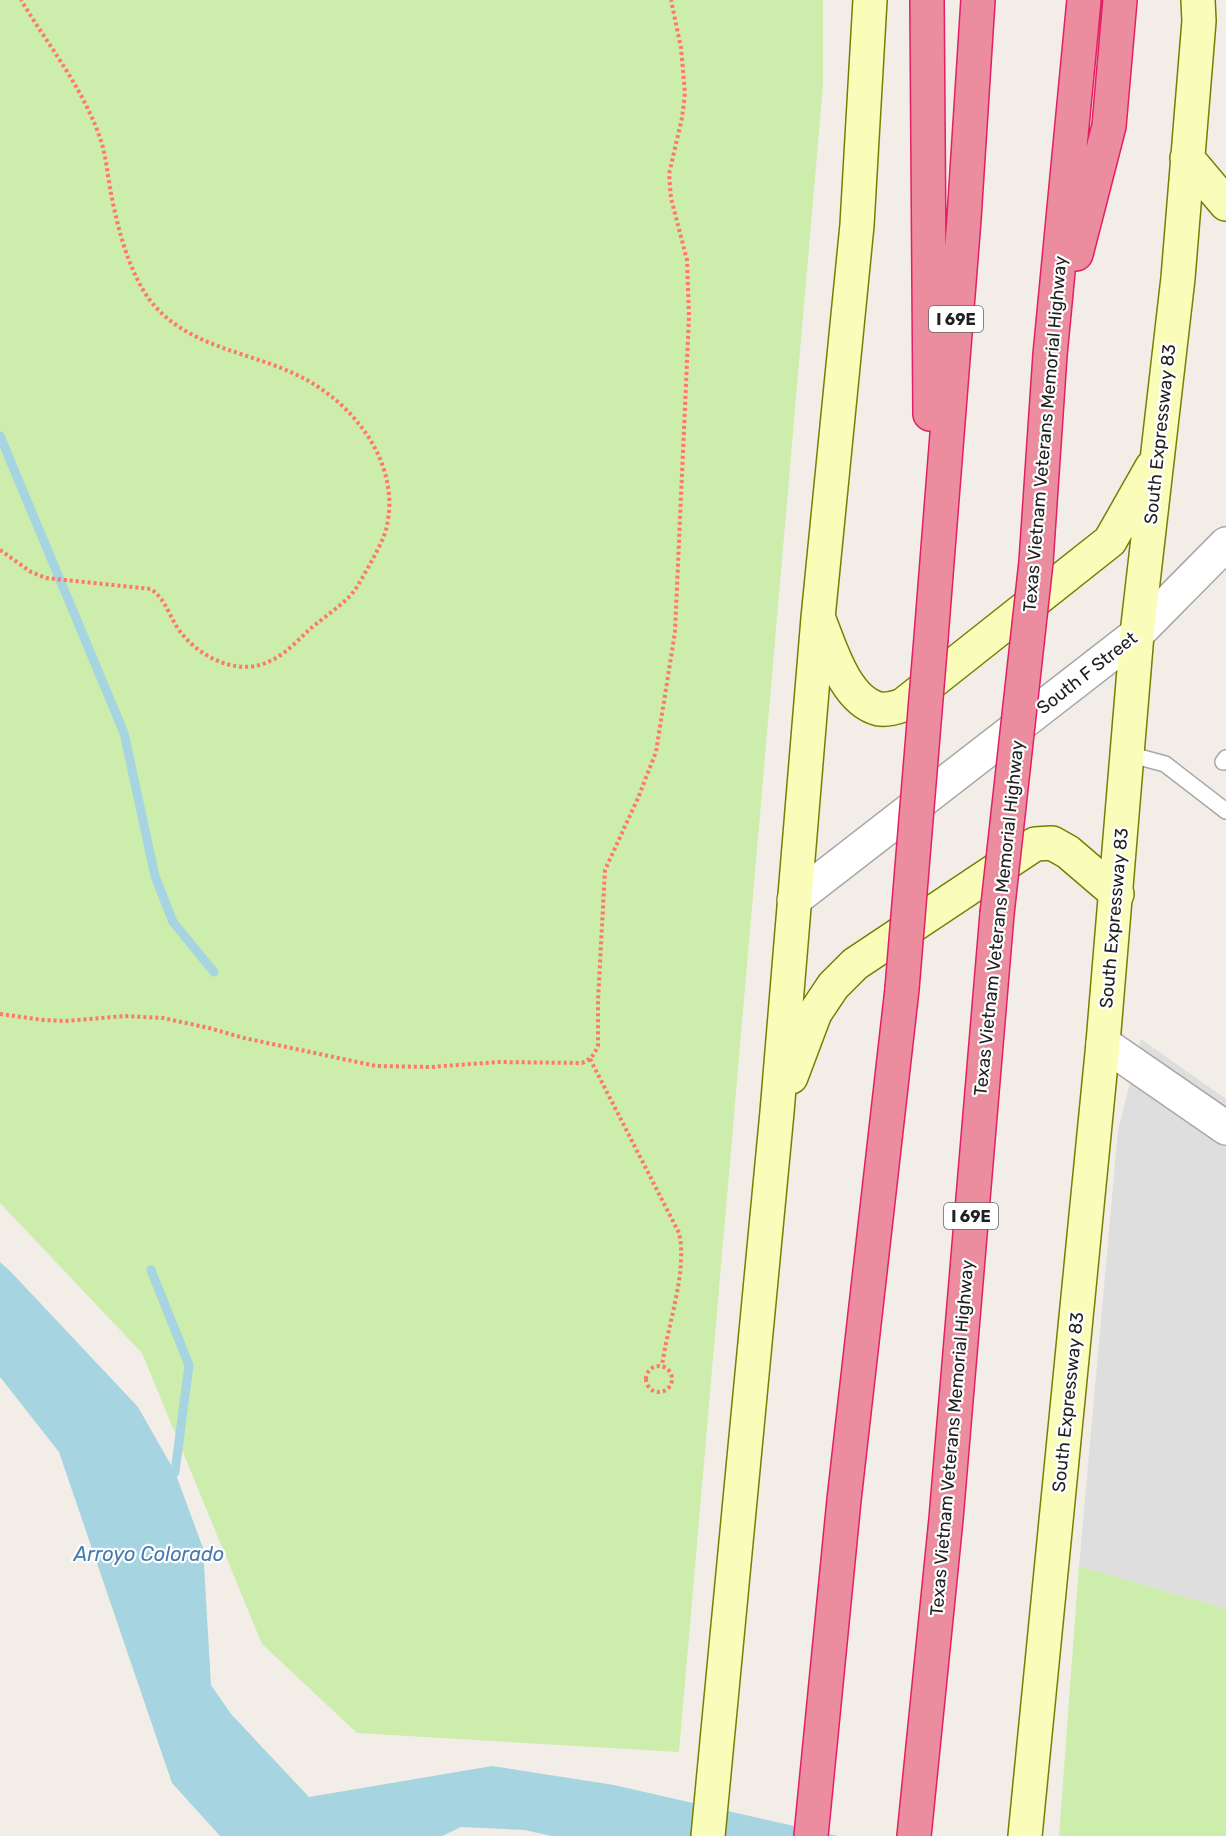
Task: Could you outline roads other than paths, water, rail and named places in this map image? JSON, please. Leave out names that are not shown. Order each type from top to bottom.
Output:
[{"type":"highway","points":[[927,0],[931,638]]},
{"type":"highway","name":"I 69E","points":[[811,1836],[844,1500],[902,989],[964,219],[978,0]]},
{"type":"highway","name":"Texas Vietnam Veterans Memorial Highway","points":[[914,1836],[946,1519],[997,914],[1036,562],[1050,355],[1084,0]]},
{"type":"highway","points":[[1050,355],[1109,126],[1120,0]]},
{"type":"main road","points":[[708,1836],[777,1112],[818,618],[857,225],[870,0]]},
{"type":"main road","name":"South Expressway 83","points":[[1025,1836],[1117,894],[1137,634],[1178,278],[1199,21],[1198,0]]},
{"type":"main road","points":[[1187,158],[1226,204]]},
{"type":"main road","points":[[818,618],[843,677],[855,692],[867,704],[880,709],[891,709],[903,705],[1110,541],[1158,457]]},
{"type":"main road","points":[[777,1112],[815,1013],[833,986],[855,964],[1035,844],[1052,843],[1068,852],[1117,894]]},
{"type":"street","name":"South F Street","points":[[794,900],[1137,634],[1226,544]]},
{"type":"street","points":[[1103,1043],[1226,1128]]},
{"type":"lane","points":[[1128,754],[1165,764],[1226,811]]},
{"type":"water","name":"Arroyo Colorado","points":[[0,1262],[138,1407],[175,1472],[203,1548],[211,1685],[231,1714],[309,1797],[492,1766],[614,1785],[838,1836],[552,1836],[524,1830],[461,1827],[442,1836],[220,1836],[172,1783],[59,1452],[0,1377]]},
{"type":"waterway","points":[[0,436],[124,733],[155,876],[173,922],[214,972]]},
{"type":"waterway","points":[[151,1270],[189,1365],[175,1472],[169,1480]]}]
